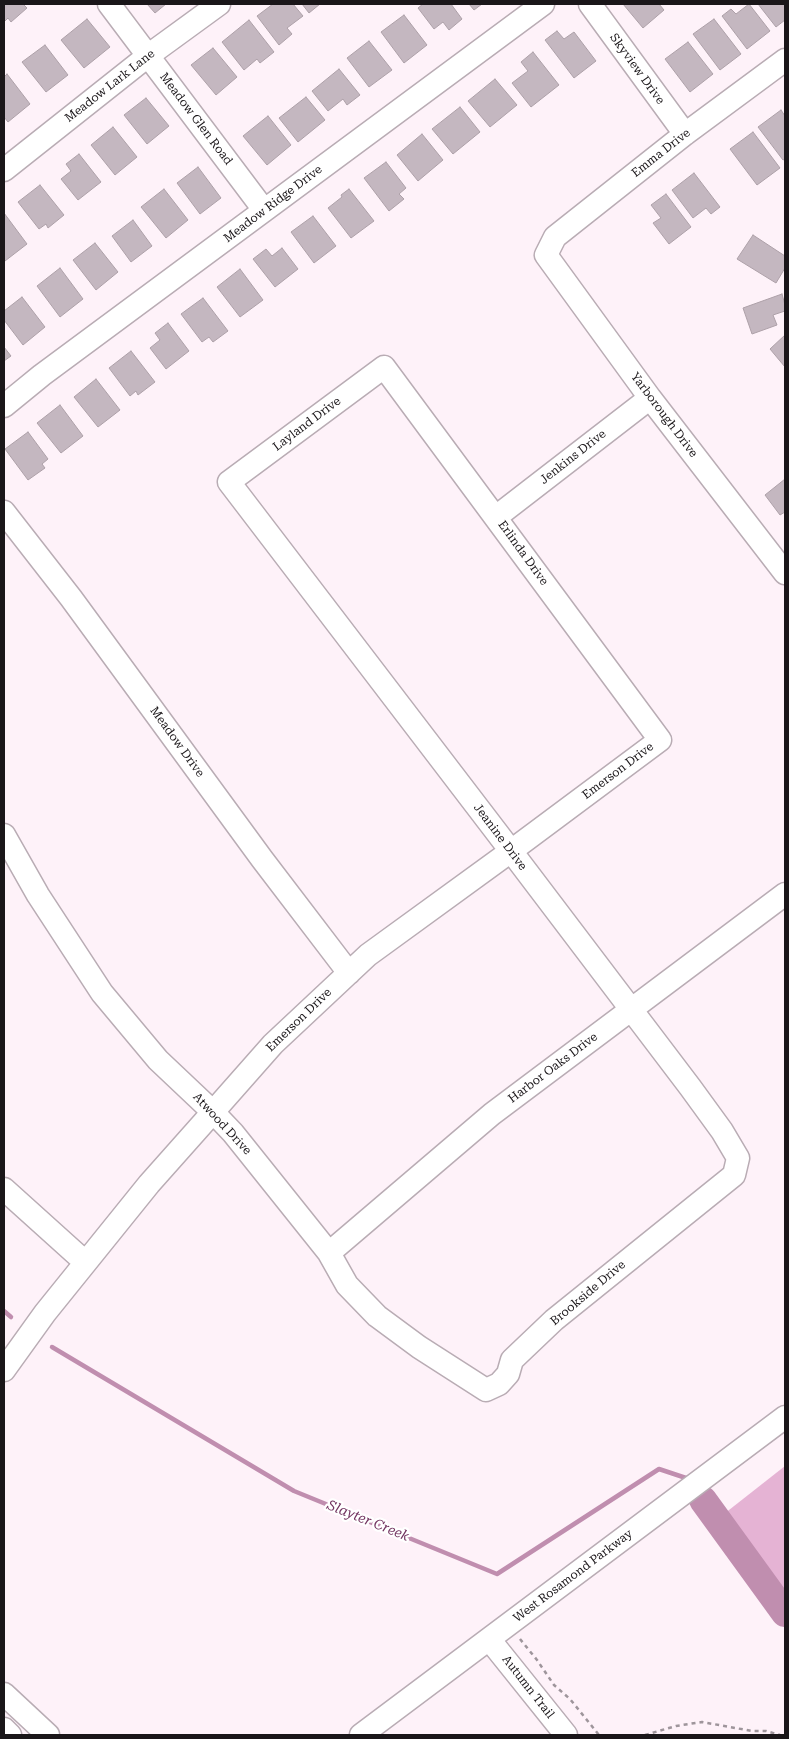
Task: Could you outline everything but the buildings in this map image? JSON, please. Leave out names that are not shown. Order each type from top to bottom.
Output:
[{"type":"street","name":"Meadow Glen Road","points":[[109,4],[264,210]]},
{"type":"street","name":"Meadow Lark Lane","points":[[4,170],[149,55],[219,4]]},
{"type":"street","name":"Meadow Ridge Drive","points":[[4,406],[42,375],[543,4]]},
{"type":"street","name":"Skyview Drive","points":[[590,4],[685,134]]},
{"type":"street","name":"Emma Drive","points":[[546,254],[555,237],[685,134],[785,60]]},
{"type":"street","name":"Yarborough Drive","points":[[546,254],[650,398],[785,573]]},
{"type":"street","name":"Layland Drive","points":[[230,482],[384,367]]},
{"type":"street","name":"Erlinda Drive","points":[[384,367],[660,740]]},
{"type":"street","name":"Jenkins Drive","points":[[496,516],[650,398]]},
{"type":"street","name":"Jeanine Drive","points":[[230,482],[722,1131],[738,1158],[734,1175],[712,1193]]},
{"type":"street","name":"Meadow Drive","points":[[4,512],[349,973]]},
{"type":"street","name":"Emerson Drive","points":[[4,1370],[29,1334],[85,1262],[149,1184],[273,1044],[368,955],[660,740]]},
{"type":"street","name":"Atwood Drive","points":[[4,835],[38,895],[102,993],[158,1060],[234,1133],[329,1252],[348,1285],[377,1316],[419,1347],[473,1382]]},
{"type":"street","name":"Harbor Oaks Drive","points":[[329,1252],[492,1114],[785,894]]},
{"type":"street","points":[[4,1189],[85,1262]]},
{"type":"street","name":"Brookside Drive","points":[[473,1382],[486,1390],[499,1384],[508,1374],[512,1360],[554,1320],[712,1193]]},
{"type":"street","name":"West Rosamond Parkway","points":[[361,1735],[785,1417]]},
{"type":"street","name":"Autumn Trail","points":[[489,1639],[560,1733]]},
{"type":"street","points":[[4,1694],[48,1735]]},
{"type":"street","points":[[4,1729],[10,1735]]},
{"type":"path","points":[[515,1634],[537,1660],[554,1685],[570,1699],[599,1735]]},
{"type":"path","points":[[646,1735],[676,1726],[702,1722],[752,1731],[766,1731],[780,1735]]},
{"type":"shaded area","points":[[785,1466],[785,1611],[715,1521]]},
{"type":"waterway","name":"Slayter Creek","points":[[4,1311],[11,1317]]},
{"type":"waterway","name":"Slayter Creek","points":[[52,1347],[294,1491],[497,1574],[659,1469],[686,1478]]},
{"type":"waterway","name":"Slayter Creek","points":[[703,1500],[785,1613]]}]
